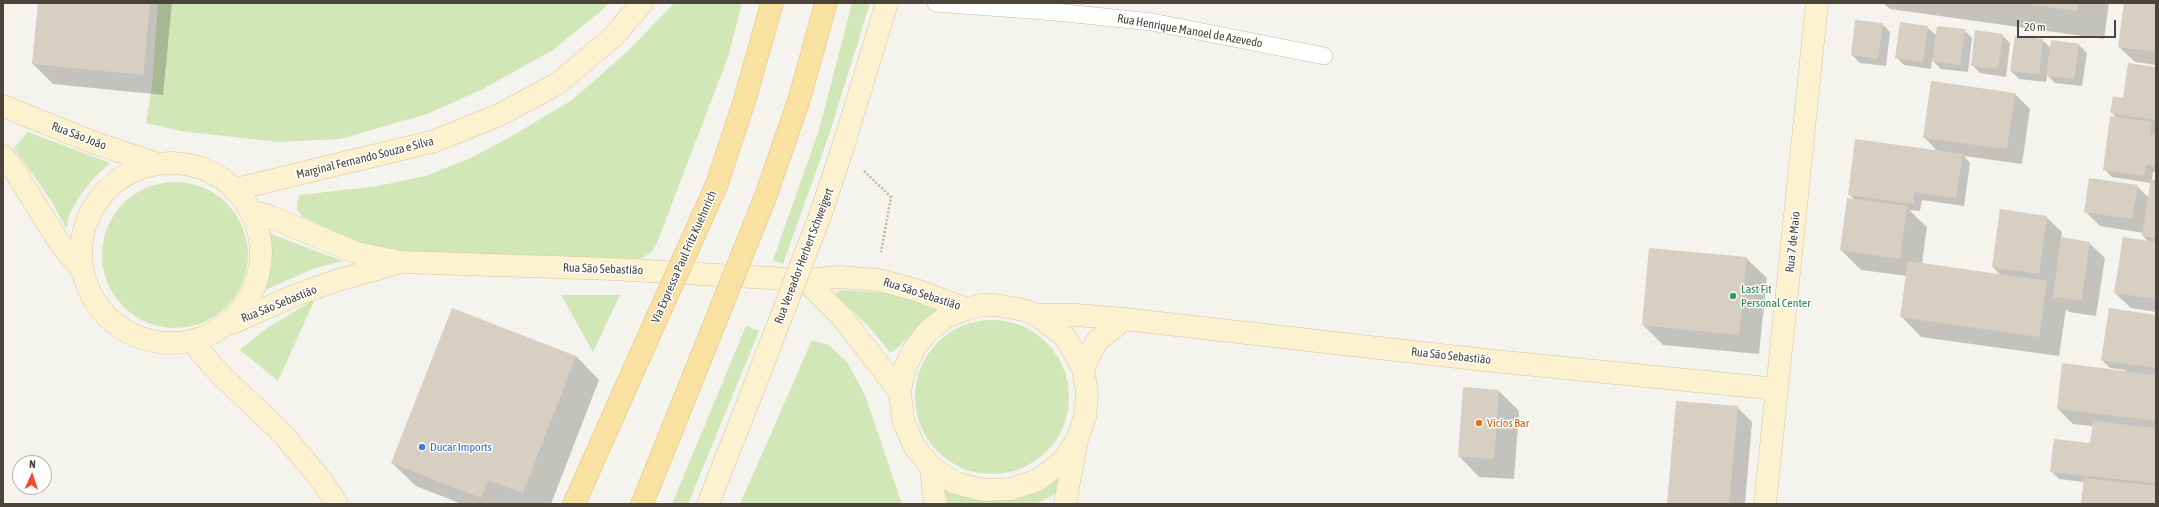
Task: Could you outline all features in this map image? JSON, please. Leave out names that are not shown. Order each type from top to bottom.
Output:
[{"type":"main road","name":"Via Expressa Paul Fritz Kuehnrich","points":[[574,504],[717,184],[745,99],[772,3]]},
{"type":"main road","points":[[642,504],[765,198],[799,100],[826,3]]},
{"type":"street","name":"Marginal Fernando Souza e Silva","points":[[236,190],[435,141],[499,115],[557,84],[613,37],[642,3]]},
{"type":"street","name":"Rua Vereador Herbert Schweigert","points":[[708,504],[820,216],[887,3]]},
{"type":"street","name":"Rua 7 de Maio","points":[[1765,504],[1817,3]]},
{"type":"street","name":"Rua São João","points":[[3,106],[95,143],[155,163]]},
{"type":"street","points":[[3,156],[11,164],[31,195],[58,242],[82,270]]},
{"type":"street","points":[[82,270],[80,246],[85,223],[96,201],[112,184],[132,171],[155,163],[184,163],[212,172],[236,190],[252,211],[261,235],[262,261],[256,286],[244,307],[226,326]]},
{"type":"street","name":"Rua São Sebastião","points":[[252,211],[271,217],[357,253],[401,262],[613,268],[805,280],[840,277],[880,280],[916,290],[967,308]]},
{"type":"street","name":"Rua São Sebastião","points":[[82,270],[93,298],[103,313],[122,328],[143,339],[167,344],[191,341],[209,335],[296,295],[338,280],[401,262]]},
{"type":"street","points":[[805,280],[845,321],[900,392]]},
{"type":"street","points":[[1065,504],[1077,440],[1085,417],[1087,393],[1083,370],[1066,338],[1037,316],[1024,310],[996,304],[967,308],[946,317],[923,337],[914,349],[904,370],[900,392],[903,420],[914,446],[931,467],[955,482],[983,490],[1011,489],[1038,480],[1061,463],[1077,440]]},
{"type":"street","name":"Rua São Sebastião","points":[[1037,316],[1076,315],[1484,360],[1777,389]]},
{"type":"street","points":[[1083,370],[1096,342],[1124,320]]},
{"type":"street","points":[[191,341],[220,375],[283,434],[322,481],[337,504]]},
{"type":"street","points":[[931,467],[935,504]]},
{"type":"lane","name":"Rua Henrique Manoel de Azevedo","points":[[936,3],[1056,12],[1152,22],[1324,56]]},
{"type":"path","points":[[842,150],[891,197],[880,254],[883,258]]},
{"type":"green space","points":[[158,3],[608,3],[601,11],[553,50],[481,90],[427,114],[340,139],[278,142],[181,131],[146,123],[152,86]]},
{"type":"green space","points":[[674,3],[742,3],[728,57],[657,243],[651,253],[639,259],[530,255],[412,255],[351,241],[303,217],[297,210],[297,202],[300,195],[378,186],[425,176],[471,158],[510,137],[572,100],[628,51]]},
{"type":"green space","points":[[852,3],[870,3],[829,135],[783,264],[773,260],[819,130]]},
{"type":"green space","points":[[28,132],[110,163],[94,178],[79,197],[70,213],[66,228],[52,202],[14,148]]},
{"type":"green space","points":[[168,182],[182,182],[210,190],[222,198],[232,208],[243,227],[247,241],[247,269],[240,290],[232,302],[222,312],[203,323],[182,328],[168,328],[140,320],[128,312],[118,302],[107,283],[102,262],[102,248],[110,220],[118,208],[128,198],[147,187]]},
{"type":"green space","points":[[269,233],[342,261],[313,269],[265,290],[271,251]]},
{"type":"green space","points":[[841,290],[890,293],[935,306],[938,309],[894,351],[890,352],[868,326],[837,296],[836,293]]},
{"type":"green space","points":[[561,295],[620,295],[593,352]]},
{"type":"green space","points":[[315,299],[278,381],[240,350],[264,330]]},
{"type":"green space","points":[[984,320],[1000,320],[1022,326],[1047,342],[1063,367],[1068,382],[1068,412],[1063,427],[1047,452],[1035,461],[1014,471],[1000,474],[984,474],[970,471],[956,465],[943,457],[932,446],[918,419],[915,405],[915,389],[918,375],[924,361],[932,348],[943,337],[970,323]]},
{"type":"green space","points":[[746,326],[759,331],[688,504],[672,504]]},
{"type":"green space","points":[[812,340],[829,345],[847,362],[865,395],[902,504],[740,504]]},
{"type":"green space","points":[[1058,478],[1056,494],[1035,504],[948,504],[944,490],[970,498],[1006,501],[1034,493],[1047,487]]},
{"type":"building","points":[[38,3],[150,3],[143,75],[32,64]]},
{"type":"building","points":[[2022,3],[2078,3],[2077,11]]},
{"type":"building","points":[[2124,3],[2156,3],[2156,52],[2118,47]]},
{"type":"building","points":[[1855,20],[1883,23],[1878,59],[1851,55]]},
{"type":"building","points":[[1900,22],[1928,26],[1923,62],[1895,58]]},
{"type":"building","points":[[1937,26],[1965,29],[1960,65],[1932,61]]},
{"type":"building","points":[[1975,30],[2003,34],[1998,69],[1971,66]]},
{"type":"building","points":[[2015,36],[2043,39],[2039,74],[2010,71]]},
{"type":"building","points":[[2051,40],[2079,44],[2074,79],[2046,76]]},
{"type":"building","points":[[2128,63],[2156,67],[2156,120],[2110,113],[2113,96],[2123,98]]},
{"type":"building","points":[[1931,81],[2015,93],[2007,149],[1923,138]]},
{"type":"building","points":[[2110,116],[2152,122],[2150,134],[2156,135],[2156,166],[2146,164],[2144,176],[2103,170]]},
{"type":"building","points":[[1855,139],[1963,154],[1956,198],[1914,192],[1913,204],[1848,195]]},
{"type":"building","points":[[2089,178],[2138,185],[2132,219],[2084,212]]},
{"type":"building","points":[[2151,179],[2156,180],[2156,238],[2142,236]]},
{"type":"building","points":[[1847,198],[1907,206],[1900,259],[1840,250]]},
{"type":"building","points":[[2000,209],[2047,216],[2039,274],[1992,267]]},
{"type":"building","points":[[2061,237],[2090,242],[2081,301],[2053,297]]},
{"type":"building","points":[[2123,237],[2156,242],[2156,299],[2114,293]]},
{"type":"building","points":[[1649,248],[1747,257],[1739,335],[1642,325]]},
{"type":"building","points":[[1908,261],[2047,281],[2039,337],[1900,317]]},
{"type":"building","points":[[452,308],[576,356],[523,493],[488,480],[481,498],[391,463]]},
{"type":"building","points":[[2109,308],[2156,315],[2156,368],[2101,360]]},
{"type":"building","points":[[2062,363],[2156,375],[2156,421],[2057,409]]},
{"type":"building","name":"Vícios Bar","points":[[1463,387],[1499,390],[1494,459],[1458,457]]},
{"type":"building","points":[[1676,401],[1738,406],[1729,504],[1667,504]]},
{"type":"building","points":[[2093,421],[2156,428],[2156,483],[2050,472],[2054,439],[2090,443]]},
{"type":"building","points":[[2084,478],[2156,486],[2156,504],[2081,504]]},
{"type":"place","name":"Last Fit Personal Center","points":[[1733,296]]},
{"type":"place","name":"Vícios Bar","points":[[1479,423]]},
{"type":"place","name":"Ducar Imports","points":[[422,447]]}]
